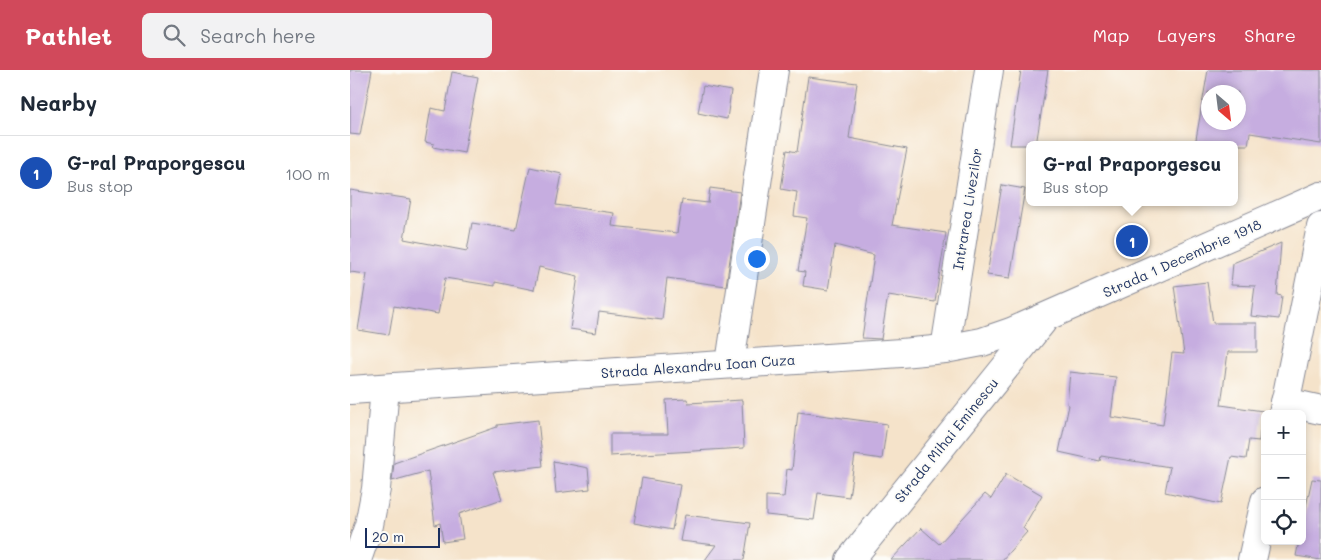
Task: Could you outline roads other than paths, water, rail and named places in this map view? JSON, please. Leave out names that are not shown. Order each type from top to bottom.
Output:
[{"type":"street","points":[[730,363],[774,70]]},
{"type":"street","name":"Intrarea Livezilor","points":[[944,349],[989,70]]},
{"type":"street","name":"Strada 1 Decembrie 1918","points":[[1042,320],[1321,196]]},
{"type":"street","points":[[1321,227],[1284,408],[1321,410]]},
{"type":"street","name":"Strada Alexandru Ioan Cuza","points":[[350,390],[944,349],[982,342],[1042,320]]},
{"type":"street","name":"Strada Mihai Eminescu","points":[[850,560],[1042,320]]},
{"type":"street","points":[[357,560],[369,525],[376,489],[385,388]]},
{"type":"street","points":[[1252,560],[1261,519]]},
{"type":"place","name":"G-ral Praporgescu","points":[[1132,241]]}]
